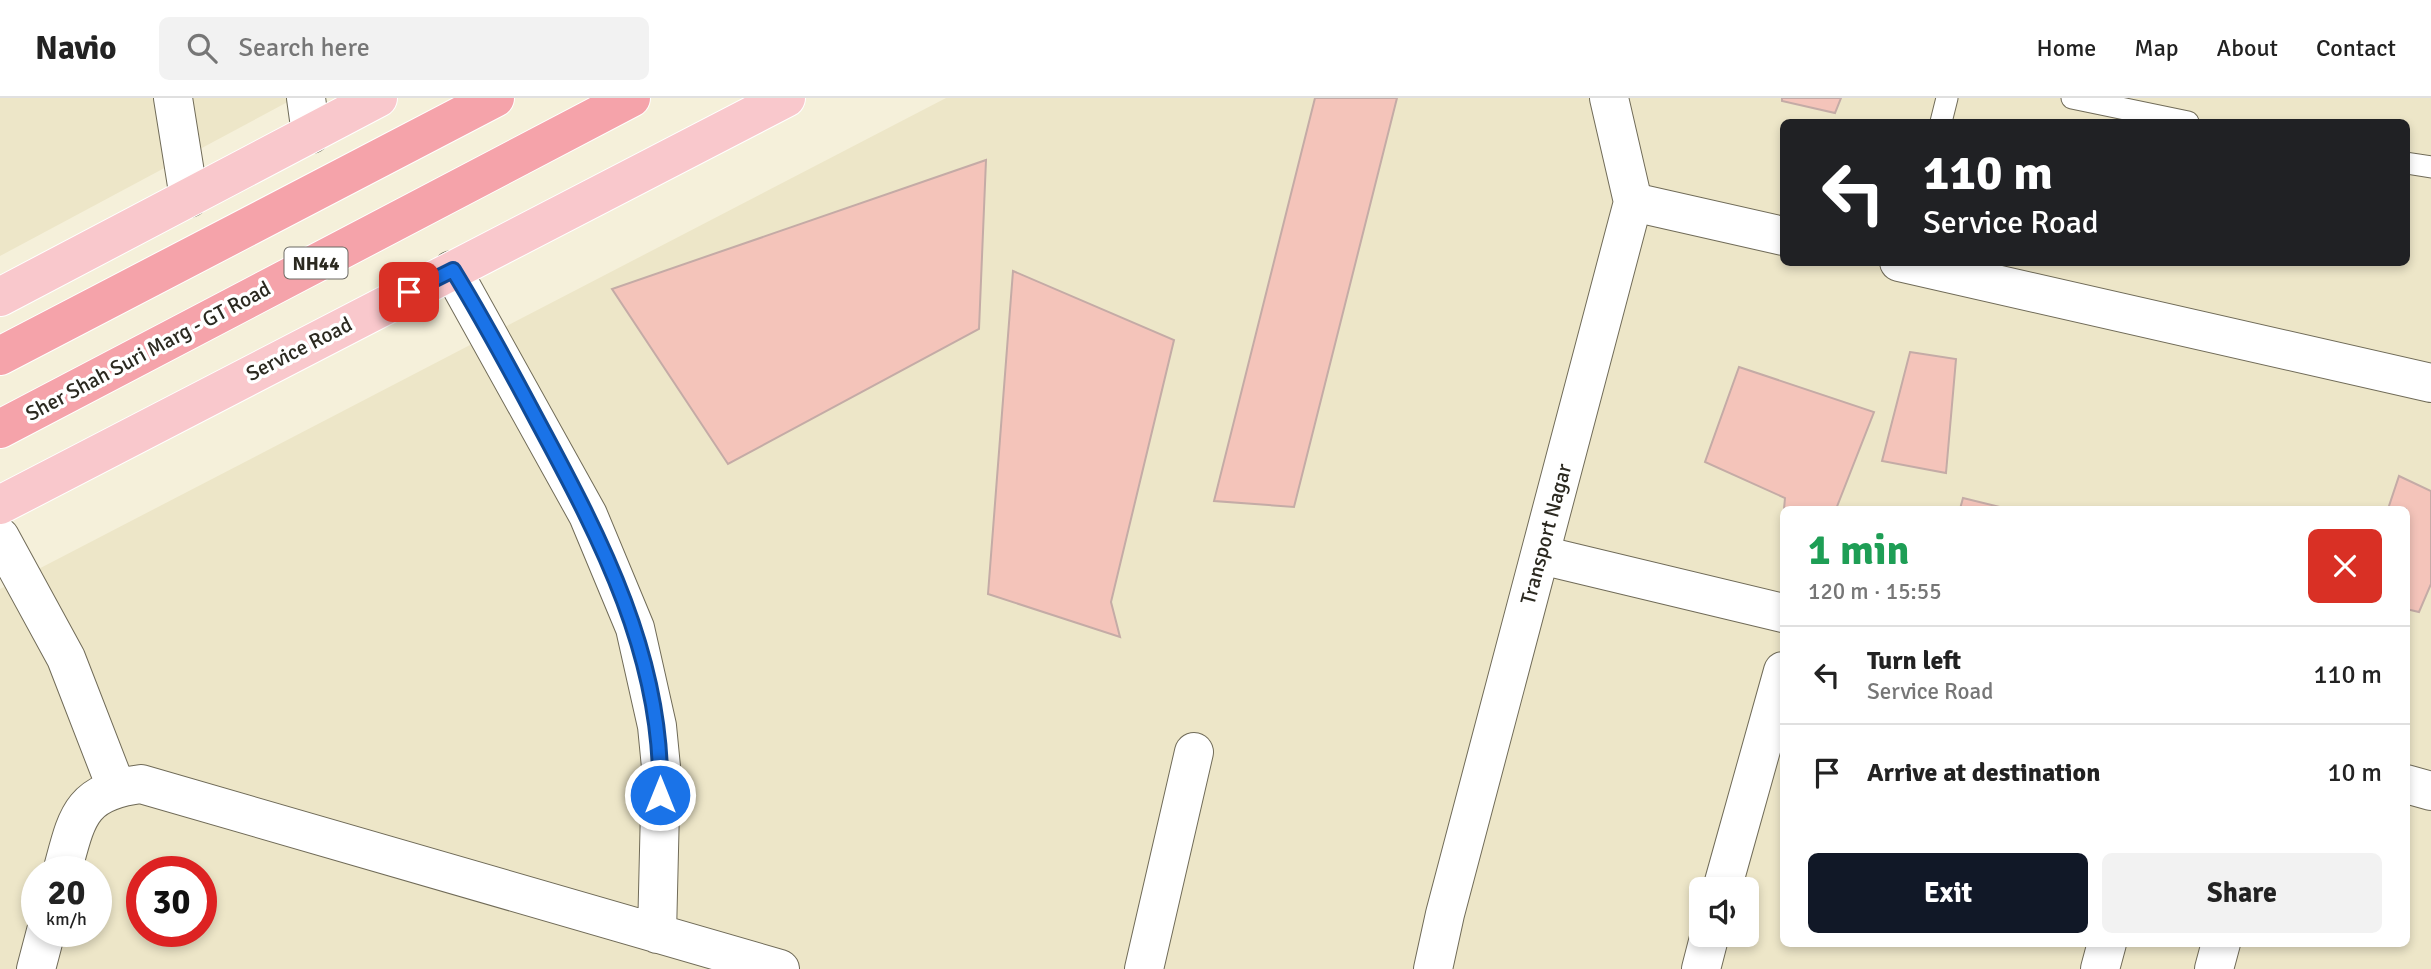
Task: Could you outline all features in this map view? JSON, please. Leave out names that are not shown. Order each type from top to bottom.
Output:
[{"type":"highway","points":[[0,356],[495,98]]},
{"type":"highway","name":"Sher Shah Suri Marg - GT Road","points":[[0,429],[631,98]]},
{"type":"main road","points":[[0,297],[189,198],[308,116],[378,98]]},
{"type":"main road","name":"Service Road","points":[[0,505],[786,98]]},
{"type":"street","points":[[173,98],[189,198]]},
{"type":"street","name":"Transport Nagar","points":[[1433,969],[1445,914],[1633,202],[1609,98]]},
{"type":"street","points":[[1633,202],[1780,235]]},
{"type":"street","points":[[1920,266],[2431,383]]},
{"type":"street","points":[[453,270],[588,515],[635,628],[657,726],[661,767],[657,934]]},
{"type":"street","points":[[0,537],[66,658],[116,787]]},
{"type":"street","points":[[1541,555],[1780,612]]},
{"type":"street","points":[[1725,877],[1780,682]]},
{"type":"street","points":[[1144,969],[1194,752]]},
{"type":"street","points":[[66,856],[75,825],[94,796],[116,787],[141,784],[657,934],[700,958],[780,969]]},
{"type":"street","points":[[2410,785],[2431,791]]},
{"type":"street","points":[[36,969],[42,947]]},
{"type":"street","points":[[1701,969],[1707,947]]},
{"type":"street","points":[[2100,969],[2106,947]]},
{"type":"street","points":[[2214,969],[2220,947]]},
{"type":"lane","points":[[1942,119],[1947,98]]},
{"type":"lane","points":[[2072,98],[2174,119]]},
{"type":"lane","points":[[2410,164],[2431,167]]},
{"type":"shaded area","points":[[0,98],[295,98],[0,256]]},
{"type":"shaded area","points":[[946,98],[2431,98],[2431,969],[0,969],[0,589]]},
{"type":"building","points":[[1315,98],[1397,98],[1294,507],[1214,501]]},
{"type":"building","points":[[1782,98],[1841,98],[1835,113],[1782,101]]},
{"type":"building","points":[[986,160],[979,329],[728,464],[612,289]]},
{"type":"building","points":[[1013,271],[1174,340],[1111,602],[1120,637],[988,594]]},
{"type":"building","points":[[1910,352],[1956,359],[1946,473],[1882,461]]},
{"type":"building","points":[[1739,367],[1874,412],[1837,506],[1784,506],[1785,498],[1705,462]]},
{"type":"building","points":[[2399,476],[2431,491],[2431,584],[2419,612],[2410,610],[2410,506],[2389,506]]},
{"type":"building","points":[[1963,498],[1996,506],[1961,506]]},
{"type":"route","points":[[409,292],[453,270],[488,329],[588,515],[615,573],[635,628],[657,726],[661,767],[660,795]]}]
